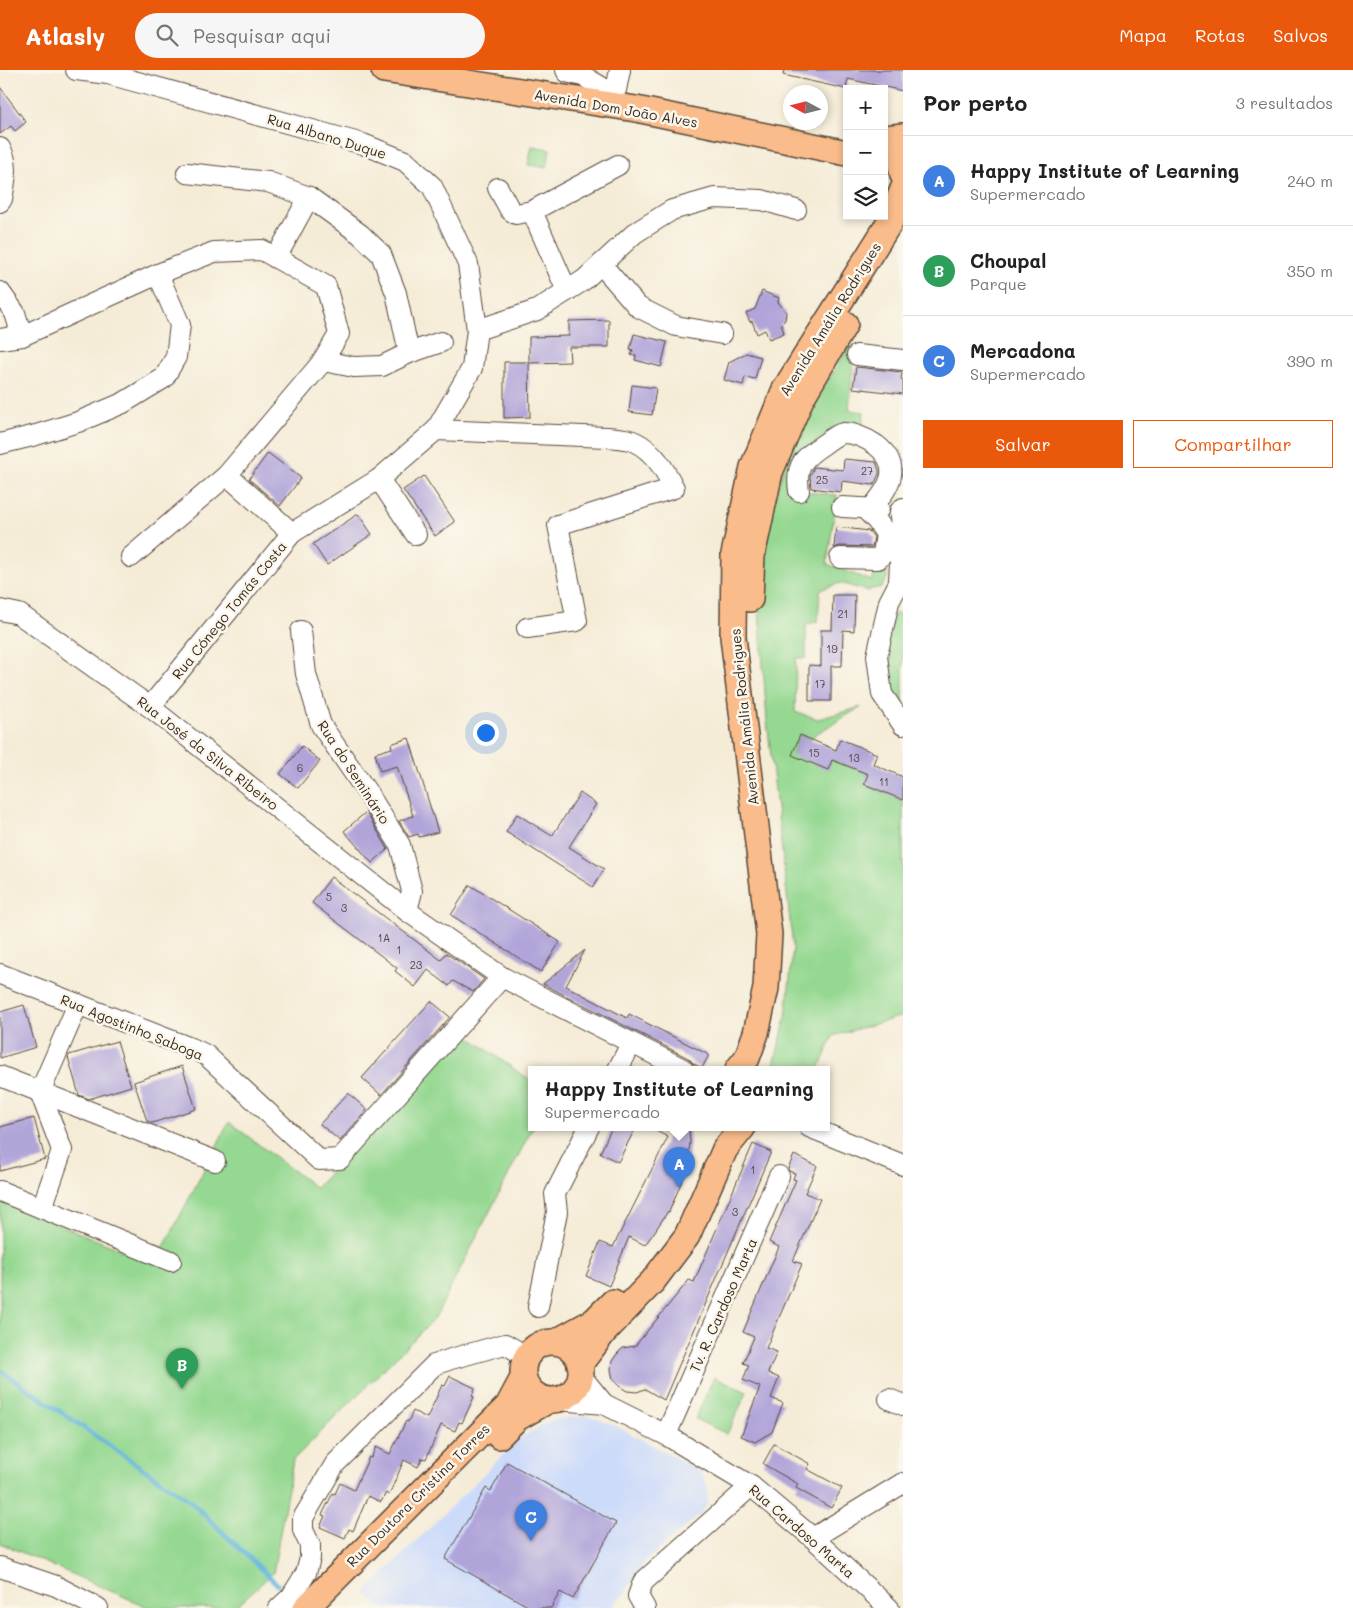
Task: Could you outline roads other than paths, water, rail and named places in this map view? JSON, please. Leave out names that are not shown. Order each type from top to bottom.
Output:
[{"type":"main road","name":"Avenida Dom João Alves","points":[[384,70],[636,109],[843,152]]},
{"type":"main road","name":"Avenida Dom João Alves","points":[[491,70],[613,83],[843,135]]},
{"type":"main road","points":[[888,138],[903,136]]},
{"type":"main road","points":[[903,151],[901,166],[903,176]]},
{"type":"main road","points":[[888,168],[903,176]]},
{"type":"main road","name":"Avenida Amália Rodrigues","points":[[740,1066],[747,1058],[758,1024],[766,988],[768,934],[734,637],[734,554],[753,467],[785,389],[890,222],[903,189]]},
{"type":"main road","name":"Avenida Amália Rodrigues","points":[[762,1066],[781,990],[784,933],[748,636],[752,556],[770,472],[801,399],[895,240],[903,232]]},
{"type":"main road","points":[[556,1342],[594,1321],[642,1274],[675,1230],[714,1144],[717,1131]]},
{"type":"main road","points":[[581,1370],[576,1354],[567,1346],[556,1342],[545,1342],[534,1347],[524,1367],[528,1389],[536,1397],[553,1400],[569,1395],[577,1387],[581,1370],[604,1332],[653,1281],[687,1236],[726,1149],[740,1131]]},
{"type":"main road","name":"Rua Doutora Cristina Torres","points":[[306,1608],[508,1406],[524,1367]]},
{"type":"main road","name":"Rua Doutora Cristina Torres","points":[[324,1608],[517,1418],[553,1400]]},
{"type":"street","name":"Rua Albano Duque","points":[[76,70],[108,74],[353,141],[405,161],[432,186],[468,264],[477,330],[472,368],[436,430],[379,478],[292,533]]},
{"type":"street","points":[[566,70],[567,72],[613,83]]},
{"type":"street","points":[[0,148],[3,152],[7,169],[0,202]]},
{"type":"street","points":[[498,188],[510,210],[516,214],[532,211],[618,165]]},
{"type":"street","points":[[187,173],[268,182],[310,198],[360,234],[381,254],[396,293],[409,353]]},
{"type":"street","points":[[276,258],[310,198]]},
{"type":"street","points":[[477,330],[538,310],[584,280],[634,234],[672,210],[714,198],[762,200],[796,210]]},
{"type":"street","points":[[532,211],[567,291]]},
{"type":"street","points":[[0,339],[22,336],[158,274],[214,252],[262,250],[326,286],[339,334],[323,361],[227,475],[131,557]]},
{"type":"street","points":[[601,264],[638,308],[676,326],[722,334]]},
{"type":"street","points":[[0,444],[36,435],[123,404],[164,378],[176,357],[180,326],[158,274]]},
{"type":"street","points":[[0,292],[15,313],[22,336]]},
{"type":"street","points":[[323,361],[354,367],[382,366],[409,353],[441,342]]},
{"type":"street","points":[[857,355],[903,360]]},
{"type":"street","points":[[436,430],[607,436],[634,441],[648,450],[663,468],[674,488],[558,525],[577,621],[527,628]]},
{"type":"street","points":[[799,491],[797,477],[806,456],[832,438],[843,433],[864,437],[885,451],[893,464],[893,472],[887,490],[868,509]]},
{"type":"street","name":"Rua Cónego Tomás Costa","points":[[150,707],[292,533],[227,475]]},
{"type":"street","points":[[379,478],[416,535]]},
{"type":"street","points":[[842,507],[902,510],[901,579],[889,602],[876,656],[882,694],[903,725]]},
{"type":"street","points":[[840,558],[878,559],[883,554],[886,534],[868,509]]},
{"type":"street","name":"Rua José da Silva Ribeiro","points":[[0,610],[19,614],[150,707],[407,911],[502,977],[677,1066]]},
{"type":"street","name":"Rua do Seminário","points":[[301,631],[306,674],[321,725],[369,795],[400,845],[412,891],[407,911]]},
{"type":"street","name":"Rua Agostinho Saboga","points":[[0,974],[206,1055],[319,1160],[340,1159],[502,977]]},
{"type":"street","points":[[42,1208],[62,1150],[40,1092],[78,1004]]},
{"type":"street","points":[[620,1066],[632,1044]]},
{"type":"street","points":[[0,1076],[215,1161]]},
{"type":"street","points":[[538,1308],[557,1212],[555,1194],[587,1131]]},
{"type":"street","points":[[819,1131],[903,1165]]},
{"type":"street","name":"Tv. R. Cardoso Marta","points":[[666,1435],[779,1176]]},
{"type":"street","points":[[0,1191],[171,1261]]},
{"type":"street","points":[[279,1608],[291,1596],[306,1573],[310,1558],[310,1545],[304,1530],[303,1518],[334,1464],[434,1365],[505,1344],[524,1367]]},
{"type":"street","points":[[581,1370],[604,1404]]},
{"type":"street","points":[[553,1400],[604,1404]]},
{"type":"street","name":"Rua Cardoso Marta","points":[[604,1404],[666,1435],[752,1486],[813,1538],[889,1608]]},
{"type":"street","points":[[813,1538],[903,1484]]},
{"type":"street","points":[[642,1602],[643,1582],[752,1486]]},
{"type":"street","points":[[0,1567],[56,1586],[98,1608]]},
{"type":"waterway","points":[[0,1370],[190,1501],[278,1585]]},
{"type":"place","name":"Happy Institute of Learning","points":[[679,1188]]},
{"type":"place","name":"Choupal","points":[[182,1389]]},
{"type":"place","name":"Mercadona","points":[[531,1541]]}]
